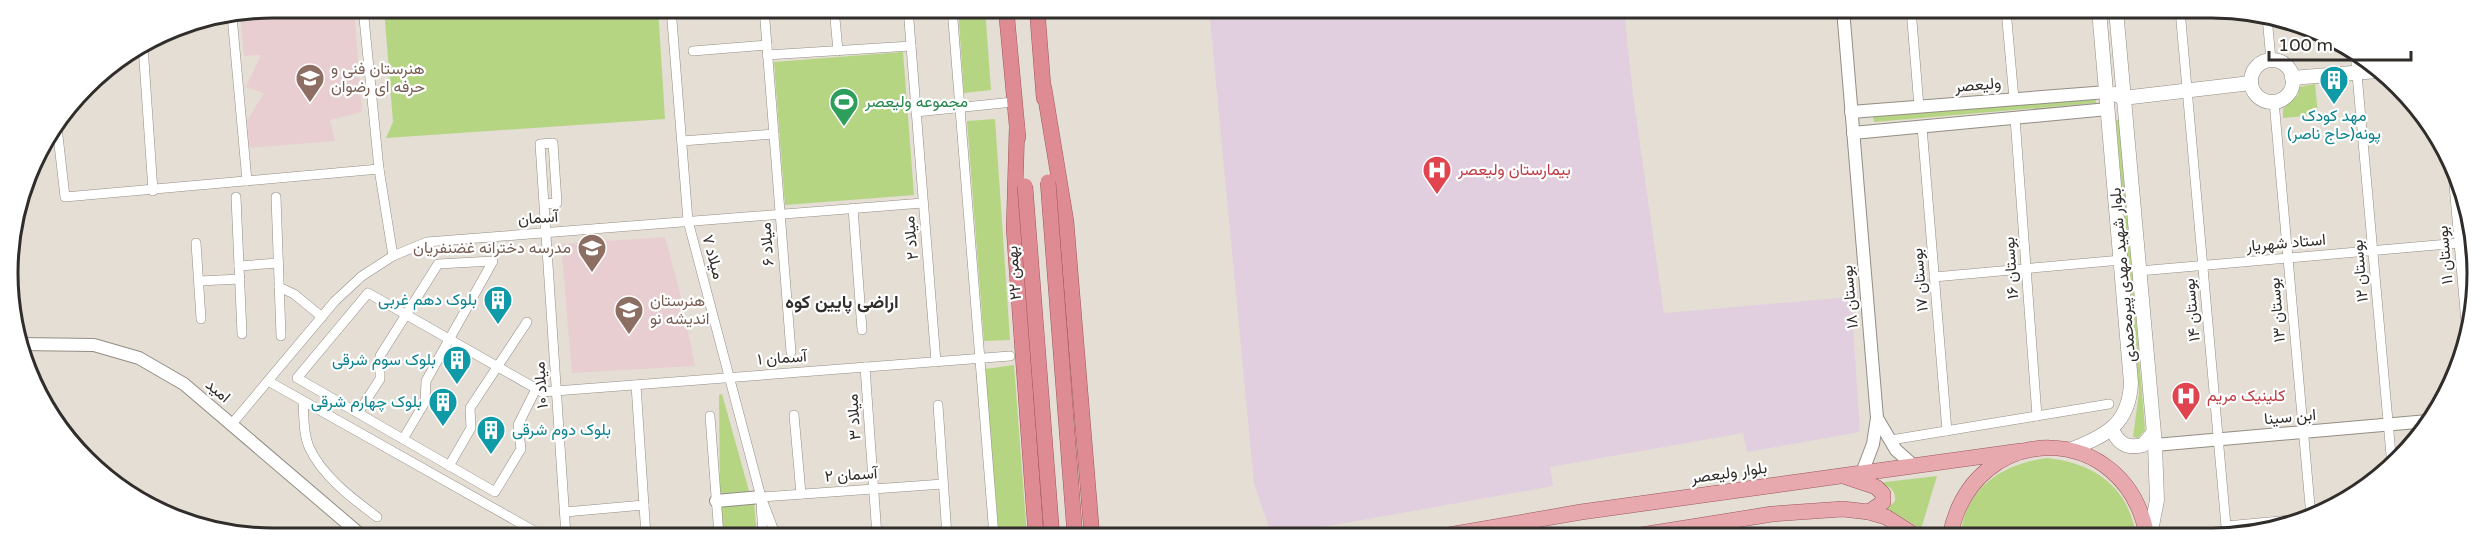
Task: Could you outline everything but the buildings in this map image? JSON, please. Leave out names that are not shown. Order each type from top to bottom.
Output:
[{"type":"highway","name":"۲۲ بهمن","points":[[1007,18],[1013,102],[1025,186],[1051,528]]},
{"type":"highway","points":[[1038,18],[1074,528]]},
{"type":"highway","points":[[1044,88],[1065,221],[1091,528]]},
{"type":"highway","points":[[1017,127],[1014,229],[1036,528]]},
{"type":"highway","points":[[1079,528],[1090,520]]},
{"type":"main road","name":"بلوار شهید مهدی پیرمحمدی","points":[[2100,18],[2132,383],[2130,402],[2112,429]]},
{"type":"main road","name":"بلوار شهید مهدی پیرمحمدی","points":[[2117,18],[2154,439],[2157,500],[2150,528]]},
{"type":"main road","points":[[2271,60],[2285,65],[2292,78],[2288,94],[2274,101],[2259,97],[2251,83],[2256,67],[2271,60]]},
{"type":"main road","points":[[2292,78],[2368,72]]},
{"type":"main road","points":[[2107,92],[2123,98],[2251,83]]},
{"type":"main road","points":[[2108,109],[2123,98]]},
{"type":"main road","points":[[2070,450],[2112,429],[2115,437],[2127,446],[2143,445],[2154,439]]},
{"type":"main road","name":"بلوار ولیعصر","points":[[1489,528],[1581,512],[2046,447],[2070,450],[2095,459],[2116,474],[2133,494],[2146,528]]},
{"type":"main road","points":[[1951,528],[1953,516],[1964,494],[1979,475],[1999,460],[2021,451]]},
{"type":"main road","points":[[1840,475],[1876,487],[1883,494],[1883,502],[1869,512]]},
{"type":"main road","points":[[1713,528],[1772,514],[1822,509],[1869,512],[1905,528]]},
{"type":"street","points":[[364,18],[379,169],[393,256]]},
{"type":"street","name":"میلاد ۷","points":[[673,18],[688,221],[761,496]]},
{"type":"street","name":"میلاد ۶","points":[[765,18],[791,352]]},
{"type":"street","points":[[835,18],[838,51]]},
{"type":"street","name":"میلاد ۲","points":[[909,18],[936,362]]},
{"type":"street","points":[[953,18],[993,528]]},
{"type":"street","name":"بوستان ۱۸","points":[[1844,18],[1877,418],[1896,450],[1914,466]]},
{"type":"street","points":[[1912,18],[1919,107]]},
{"type":"street","points":[[2007,18],[2014,99]]},
{"type":"street","name":"بوستان ۱۴","points":[[2181,18],[2226,526],[2264,522]]},
{"type":"street","points":[[232,21],[247,181]]},
{"type":"street","points":[[2268,24],[2271,60]]},
{"type":"street","points":[[693,51],[767,45]]},
{"type":"street","points":[[767,56],[911,46]]},
{"type":"street","points":[[143,53],[153,190]]},
{"type":"street","name":"بوستان ۱۲","points":[[2356,63],[2391,454]]},
{"type":"street","name":"ولیعصر","points":[[1851,112],[2107,92]]},
{"type":"street","name":"بوستان ۱۳","points":[[2274,101],[2310,509]]},
{"type":"street","points":[[916,112],[1013,102]]},
{"type":"street","points":[[1853,133],[2108,109]]},
{"type":"street","name":"بوستان ۱۶","points":[[2015,118],[2037,416]]},
{"type":"street","name":"بوستان ۱۷","points":[[1922,127],[1947,431]]},
{"type":"street","points":[[682,141],[774,134]]},
{"type":"street","points":[[58,136],[64,197],[379,169]]},
{"type":"street","name":"میلاد ۱۰","points":[[544,204],[558,203],[553,143],[540,144],[556,391],[566,528]]},
{"type":"street","points":[[236,197],[242,334]]},
{"type":"street","points":[[276,197],[281,336]]},
{"type":"street","name":"بوستان ۱۱","points":[[2455,198],[2465,308]]},
{"type":"street","name":"آسمان","points":[[231,424],[322,317],[362,276],[393,256],[427,242],[923,203]]},
{"type":"street","points":[[853,208],[862,330]]},
{"type":"street","name":"استاد شهریار","points":[[2139,271],[2465,242]]},
{"type":"street","points":[[196,243],[201,320]]},
{"type":"street","points":[[1934,277],[2121,260]]},
{"type":"street","points":[[358,413],[380,378],[380,356],[438,264],[494,261],[426,381],[425,402],[403,439]]},
{"type":"street","points":[[239,266],[278,263]]},
{"type":"street","points":[[199,281],[240,279]]},
{"type":"street","points":[[279,287],[294,294],[322,317]]},
{"type":"street","points":[[368,293],[449,339],[536,389],[518,425],[521,449],[495,492],[297,378],[368,293]]},
{"type":"street","points":[[449,466],[471,428],[470,408],[527,322]]},
{"type":"street","name":"امید","points":[[29,344],[94,345],[139,358],[184,384],[353,528]]},
{"type":"street","name":"آسمان ۱","points":[[536,389],[542,392],[1010,356]]},
{"type":"street","name":"میلاد ۳","points":[[865,367],[876,528]]},
{"type":"street","points":[[268,381],[529,528]]},
{"type":"street","points":[[636,385],[645,528]]},
{"type":"street","points":[[303,401],[304,424],[309,446],[320,465],[377,517]]},
{"type":"street","points":[[1891,440],[2109,404]]},
{"type":"street","points":[[938,405],[946,528]]},
{"type":"street","points":[[794,415],[801,494]]},
{"type":"street","points":[[710,416],[718,528]]},
{"type":"street","points":[[1862,473],[1873,444],[1877,418]]},
{"type":"street","name":"ابن سینا","points":[[2154,439],[2218,439],[2419,422]]},
{"type":"street","name":"آسمان ۲","points":[[761,496],[943,484]]},
{"type":"street","points":[[716,501],[761,496]]},
{"type":"street","points":[[761,496],[763,528]]},
{"type":"street","points":[[761,496],[773,528]]},
{"type":"street","points":[[565,512],[644,505]]},
{"type":"shaded area","name":"هنرستان فنی و حرفه ای رضوان","points":[[355,18],[362,112],[330,120],[335,141],[249,148],[247,121],[264,93],[246,87],[261,55],[244,56],[241,20]]},
{"type":"shaded area","name":"بیمارستان ولیعصر","points":[[1210,18],[1625,18],[1633,95],[1664,313],[1851,297],[1860,432],[1747,452],[1743,433],[1550,467],[1553,486],[1317,528],[1269,528],[1254,484]]},
{"type":"shaded area","points":[[665,237],[682,301],[695,366],[572,373],[561,244]]},
{"type":"green space","points":[[385,18],[659,18],[665,119],[386,138],[393,122]]},
{"type":"green space","points":[[959,18],[986,18],[991,90],[964,93]]},
{"type":"green space","name":"مجموعه ولیعصر","points":[[903,52],[914,195],[785,205],[774,62]]},
{"type":"green space","points":[[2315,84],[2318,115],[2283,118],[2283,109],[2298,95],[2299,87]]},
{"type":"green space","points":[[2095,97],[2096,103],[1874,122],[1873,117]]},
{"type":"green space","points":[[995,119],[1010,340],[984,341],[967,121]]},
{"type":"green space","points":[[2116,120],[2120,120],[2145,430],[2138,438],[2133,437],[2139,393]]},
{"type":"green space","points":[[1014,365],[1026,528],[998,528],[985,369]]},
{"type":"green space","points":[[722,394],[748,493],[720,494],[719,395]]},
{"type":"green space","points":[[2047,458],[2080,465],[2094,472],[2117,491],[2126,504],[2134,528],[1962,528],[1970,504],[1978,491],[2001,472]]},
{"type":"green space","points":[[1937,476],[1921,528],[1887,509],[1895,501],[1893,490],[1877,483]]},
{"type":"green space","points":[[754,503],[756,528],[722,528],[721,505]]},
{"type":"place","name":"هنرستان فنی و حرفه ای رضوان","points":[[310,104]]},
{"type":"place","name":"مهد کودک پونه(حاج ناصر)","points":[[2334,106]]},
{"type":"place","name":"مجموعه ولیعصر","points":[[844,128]]},
{"type":"place","name":"بیمارستان ولیعصر","points":[[1437,196]]},
{"type":"place","name":"مدرسه دخترانه غضنفریان","points":[[592,274]]},
{"type":"place","name":"بلوک دهم غربی","points":[[498,326]]},
{"type":"place","name":"هنرستان اندیشه نو","points":[[629,336]]},
{"type":"place","name":"بلوک سوم شرقی","points":[[457,386]]},
{"type":"place","name":"کلینیک مریم","points":[[2186,422]]},
{"type":"place","name":"بلوک چهارم شرقی","points":[[443,428]]},
{"type":"place","name":"بلوک دوم شرقی","points":[[491,456]]},
{"type":"district","name":"اراضی پایین کوه","points":[[842,302]]}]
